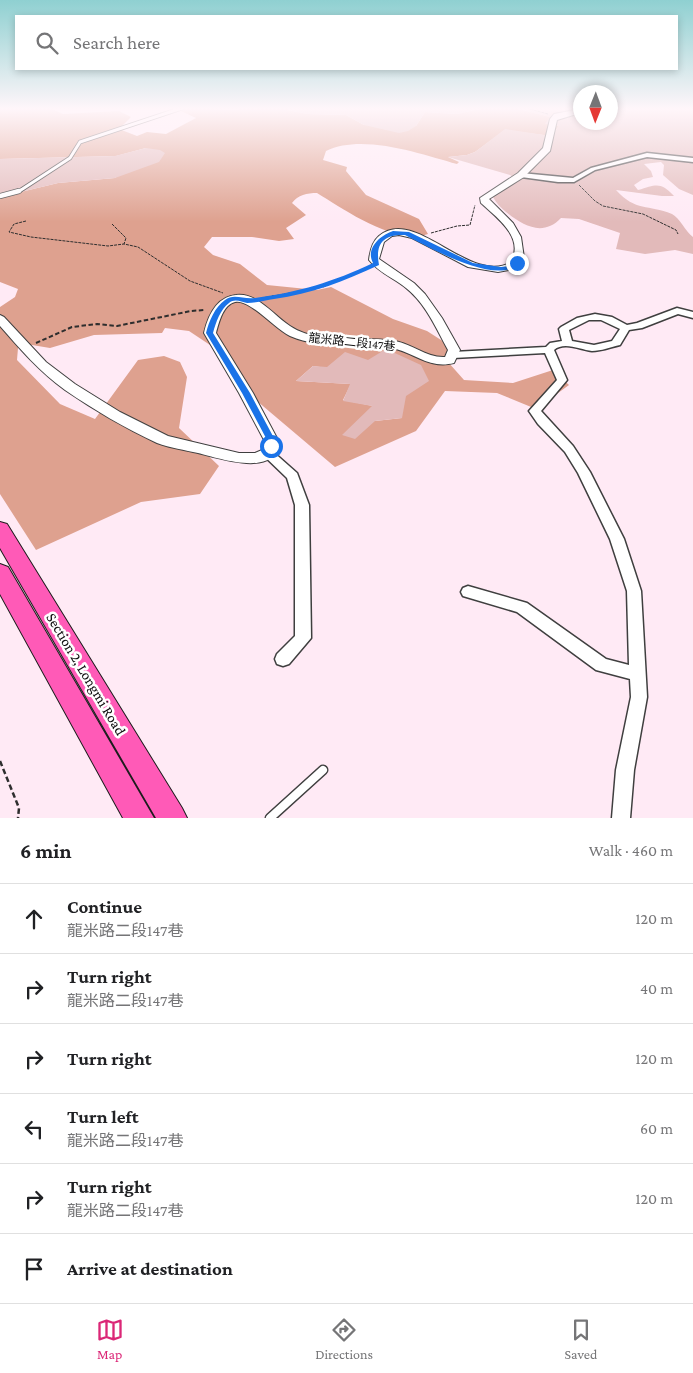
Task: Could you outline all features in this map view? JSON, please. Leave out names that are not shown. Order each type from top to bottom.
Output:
[{"type":"main road","name":"Section 2, Longmi Road","points":[[0,530],[172,818]]},
{"type":"main road","name":"Section 2, Longmi Road","points":[[0,573],[139,818]]},
{"type":"street","points":[[548,146],[521,175],[487,194],[484,202],[514,227],[517,234],[519,256],[517,263],[512,267],[501,269],[471,265],[400,232],[386,236],[379,242],[374,252],[374,260],[382,269],[416,290],[451,344],[454,350],[453,355],[549,350],[554,345],[567,344],[594,348],[616,343],[626,328]]},
{"type":"street","points":[[521,175],[558,180],[574,180],[593,169],[648,154],[693,160]]},
{"type":"street","points":[[0,319],[41,365],[70,387],[115,415],[164,440],[239,458],[257,458],[267,453],[271,446],[271,440],[210,333],[213,320],[220,309],[227,302],[235,298]]},
{"type":"street","name":"龍米路二段147巷","points":[[235,298],[249,301],[280,326],[308,339],[398,345],[431,360],[443,362],[450,360],[453,355]]},
{"type":"street","points":[[567,344],[564,329],[580,318],[598,315],[626,328],[639,326],[677,311],[693,315]]},
{"type":"street","points":[[549,350],[562,380],[535,411],[574,457],[584,472],[617,539],[634,591],[639,697],[625,770],[621,818]]},
{"type":"street","points":[[267,453],[293,476],[302,505],[303,638],[283,659]]},
{"type":"street","points":[[468,592],[522,607],[602,665],[638,674]]},
{"type":"lane","points":[[0,196],[21,190],[60,165],[70,158],[77,146]]},
{"type":"lane","points":[[270,818],[323,770]]},
{"type":"path","points":[[574,180],[595,201],[603,206],[643,214],[676,230],[678,234]]},
{"type":"path","points":[[411,236],[470,225],[474,218],[472,209],[476,203],[484,202]]},
{"type":"path","points":[[26,220],[14,224],[9,232],[31,237],[108,246],[124,244],[138,247],[190,280],[235,298]]},
{"type":"path","points":[[112,224],[126,238],[124,244]]},
{"type":"path","points":[[249,301],[289,295],[323,287],[377,263]]},
{"type":"path","points":[[26,349],[42,339],[72,327],[97,324],[117,326],[132,322],[167,318],[191,311],[220,309]]},
{"type":"path","points":[[0,761],[19,808],[18,818]]},
{"type":"shaded area","points":[[0,146],[340,146],[326,151],[323,160],[347,167],[346,171],[366,195],[419,219],[428,234],[415,236],[400,235],[385,230],[355,216],[317,193],[313,193],[300,196],[292,203],[306,215],[286,228],[294,239],[279,241],[252,237],[212,237],[204,247],[213,255],[240,264],[267,285],[317,290],[331,287],[393,319],[427,331],[452,347],[448,362],[464,380],[513,383],[553,370],[569,385],[536,409],[497,393],[445,391],[416,431],[335,467],[257,401],[231,359],[189,331],[165,328],[162,333],[94,335],[50,348],[26,344],[18,348],[17,360],[60,404],[95,419],[138,360],[164,356],[180,362],[187,377],[179,428],[219,466],[200,494],[141,502],[36,550],[0,494],[0,307],[15,297],[18,289],[0,282],[0,197],[58,183],[115,178],[146,148],[116,156],[0,159]],"holes":[[[368,360],[402,418],[375,421],[373,406],[343,400],[351,384],[296,381],[313,366],[327,368]]]},
{"type":"shaded area","points":[[385,146],[483,146],[467,155],[448,157],[459,162],[457,164]]},
{"type":"shaded area","points":[[483,146],[693,146],[693,195],[679,189],[663,175],[664,165],[661,162],[644,164],[651,171],[653,177],[643,179],[634,185],[638,190],[661,186],[674,196],[616,190],[636,205],[664,211],[675,216],[693,237],[693,254],[675,250],[645,254],[616,249],[620,233],[579,219],[561,218],[554,224],[540,228],[519,222],[506,212],[493,197],[497,192],[518,180],[510,175],[448,157],[467,155]]},
{"type":"shaded area","points":[[146,148],[160,150],[165,153],[159,162],[115,178],[58,183],[0,197],[0,159],[115,156]]},
{"type":"shaded area","points":[[386,349],[421,365],[429,381],[406,396],[402,418],[375,421],[355,439],[342,435],[372,406],[343,401],[350,384],[296,381],[313,366],[327,367],[345,352],[368,360]]},
{"type":"route","points":[[271,446],[271,440],[246,393],[210,333],[213,320],[227,302],[235,298],[249,301],[289,295],[323,287],[348,277],[377,263],[374,260],[374,252],[379,242],[386,236],[400,232],[406,233],[471,265],[501,269],[512,267],[517,263]]}]
